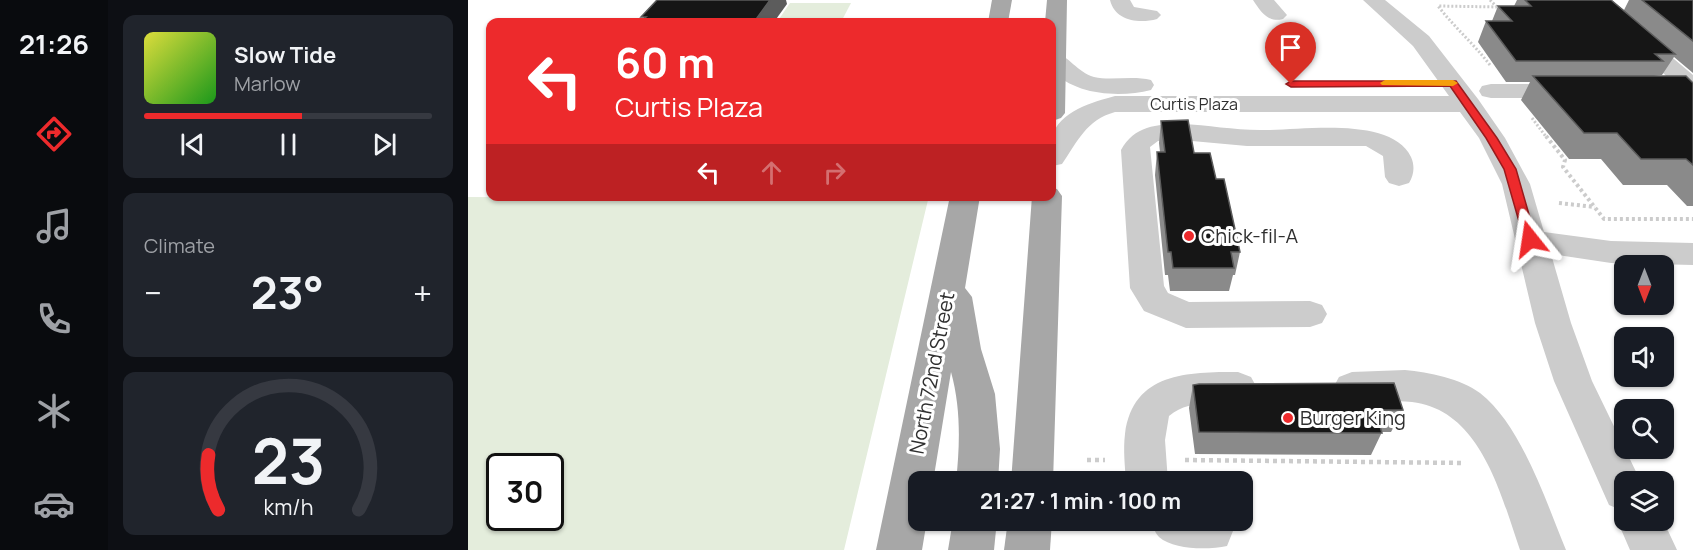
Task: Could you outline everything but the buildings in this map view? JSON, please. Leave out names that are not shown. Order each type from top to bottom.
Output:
[{"type":"main road","points":[[999,18],[1002,0]]},
{"type":"main road","points":[[1056,20],[1057,1]]},
{"type":"main road","name":"North 72nd Street","points":[[898,550],[964,201]]},
{"type":"main road","points":[[1033,471],[1047,201]]},
{"type":"main road","points":[[952,268],[963,349],[976,394],[980,449],[979,471]]},
{"type":"main road","points":[[971,550],[974,531]]},
{"type":"main road","points":[[1027,550],[1029,531]]},
{"type":"street","points":[[1120,0],[1121,7],[1125,11],[1131,14],[1150,15]]},
{"type":"street","points":[[1373,0],[1477,87],[1510,169],[1553,322],[1573,381],[1615,471]]},
{"type":"street","points":[[1592,0],[1693,87]]},
{"type":"street","name":"Curtis Plaza","points":[[1056,61],[1073,78],[1107,85],[1477,87]]},
{"type":"street","points":[[1477,87],[1595,91]]},
{"type":"street","name":"Curtis Plaza","points":[[1056,151],[1067,132],[1086,112],[1115,104],[1477,87]]},
{"type":"street","points":[[1665,92],[1693,92]]},
{"type":"street","points":[[1310,314],[1186,315],[1156,302],[1147,288],[1135,150],[1137,143],[1146,136],[1160,132],[1249,138],[1368,138],[1384,142],[1392,147],[1400,167],[1399,177]]},
{"type":"street","points":[[1530,239],[1555,246],[1617,254],[1693,254]]},
{"type":"street","points":[[1318,388],[1419,387],[1464,403],[1479,416],[1491,434],[1543,550]]},
{"type":"street","points":[[1147,471],[1145,434],[1148,415],[1168,394],[1194,388],[1273,388]]},
{"type":"street","points":[[1644,531],[1654,550]]},
{"type":"path","points":[[1490,0],[1496,7]]},
{"type":"path","points":[[1477,87],[1467,36],[1459,33],[1438,6],[1507,7]]},
{"type":"path","points":[[1528,114],[1565,160],[1563,167],[1604,219],[1693,219]]},
{"type":"path","points":[[1559,202],[1596,208]]},
{"type":"path","points":[[1087,460],[1147,471],[1505,463]]},
{"type":"green space","points":[[790,3],[851,3],[843,18],[780,18]]},
{"type":"green space","points":[[468,197],[486,197],[486,201],[928,201],[844,550],[468,550]]},
{"type":"slow traffic","points":[[1385,83],[1453,83]]},
{"type":"place","name":"Chick-fil-A","points":[[1189,236]]},
{"type":"place","name":"Burger King","points":[[1288,418]]},
{"type":"route","points":[[1291,84],[1453,83],[1492,138],[1510,169],[1530,239]]}]
